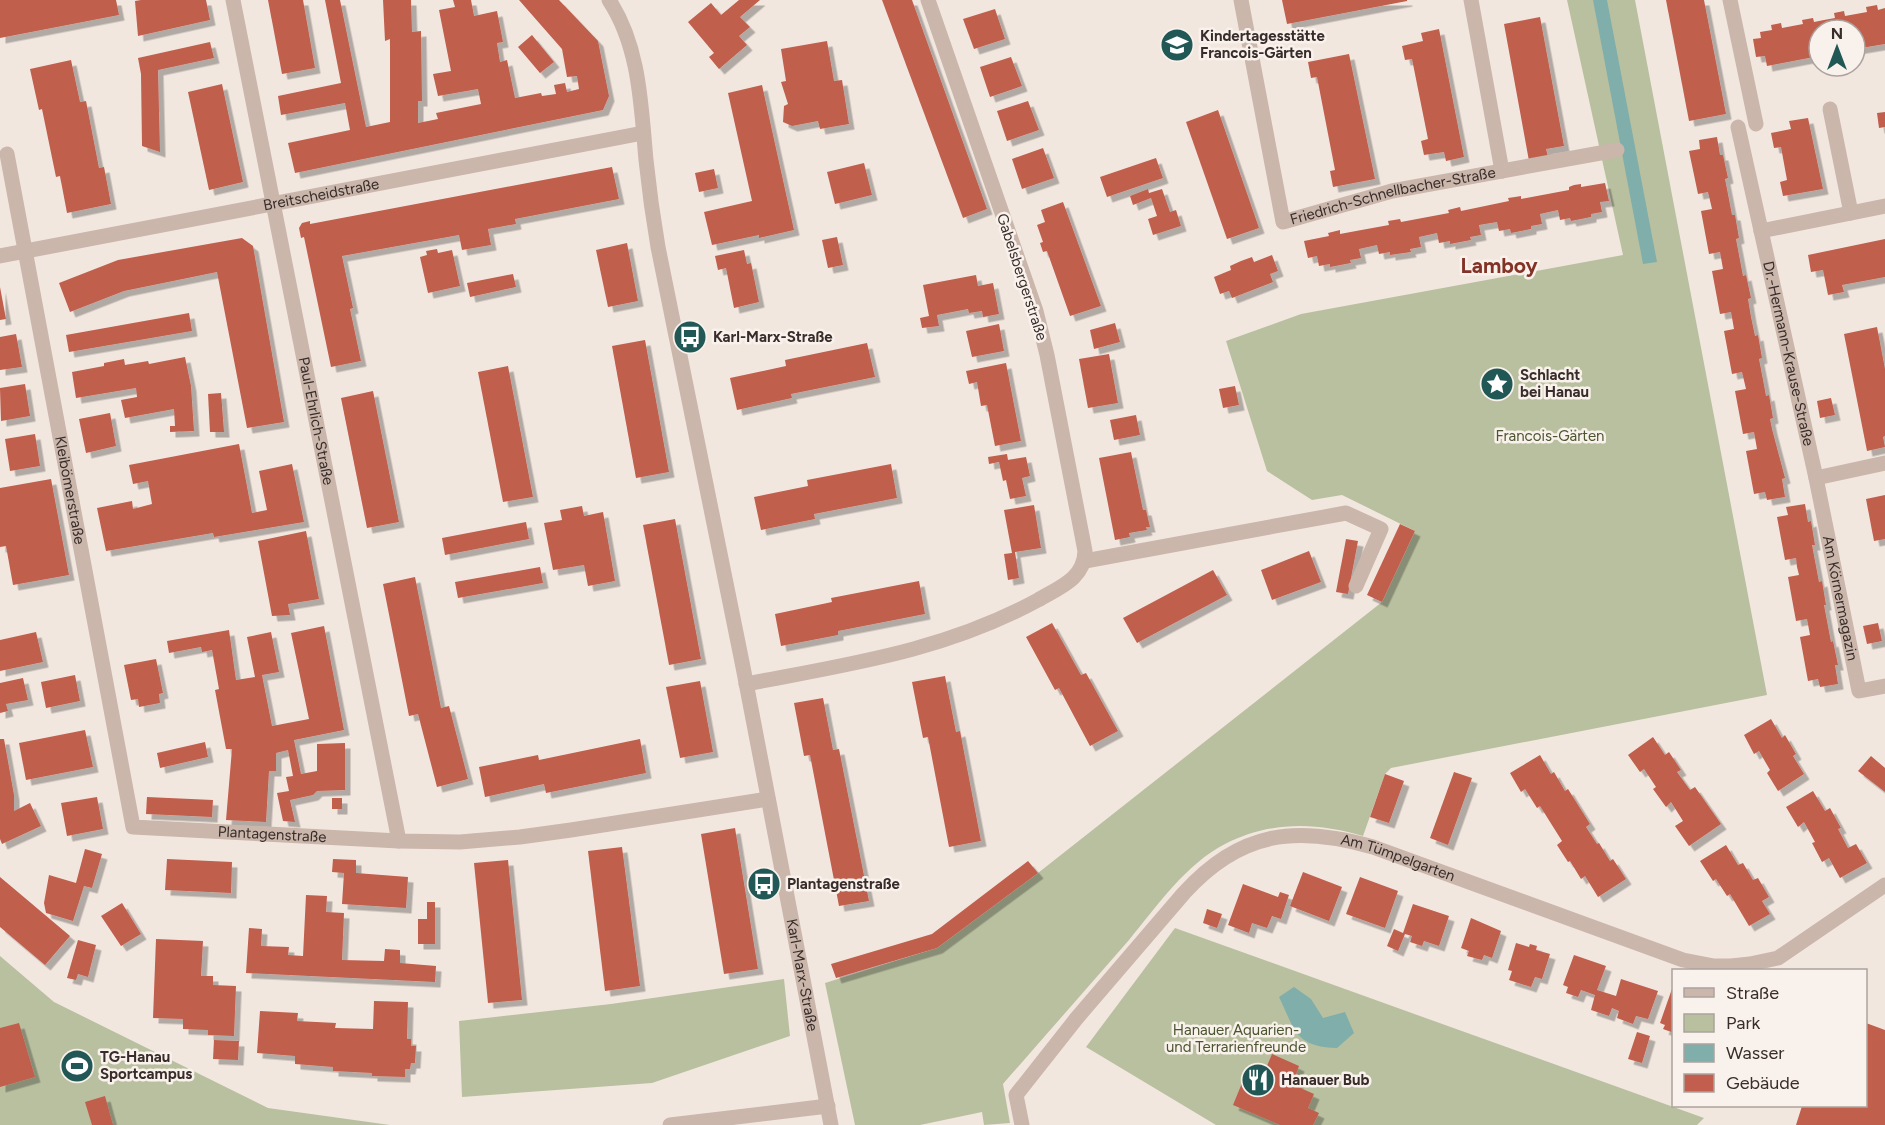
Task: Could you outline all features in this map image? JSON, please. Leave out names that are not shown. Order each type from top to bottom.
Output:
[{"type":"street","name":"Paul-Ehrlich-Straße","points":[[233,0],[399,841]]},
{"type":"street","name":"Karl-Marx-Straße","points":[[609,0],[625,29],[635,64],[658,247],[746,684],[831,1125]]},
{"type":"street","name":"Gabelsbergerstraße","points":[[928,0],[1041,331],[1085,550],[1084,561]]},
{"type":"street","name":"Friedrich-Schnellbacher-Straße","points":[[1241,0],[1283,222],[1392,191],[1617,150]]},
{"type":"street","points":[[1471,0],[1502,171]]},
{"type":"street","points":[[1730,0],[1756,124]]},
{"type":"street","points":[[1830,109],[1851,213]]},
{"type":"street","name":"Dr.-Hermann-Krause-Straße","points":[[1738,127],[1816,477]]},
{"type":"street","name":"Breitscheidstraße","points":[[0,256],[643,133]]},
{"type":"street","name":"Kleibömerstraße","points":[[7,154],[133,827]]},
{"type":"street","points":[[1761,231],[1885,206]]},
{"type":"street","points":[[1816,477],[1885,463]]},
{"type":"street","name":"Am Körnermagazin","points":[[1816,477],[1859,692],[1885,686]]},
{"type":"street","points":[[746,684],[900,654],[957,637],[1013,613],[1063,585],[1075,576],[1084,561],[1346,513],[1382,529],[1356,586]]},
{"type":"street","name":"Plantagenstraße","points":[[133,827],[460,842],[520,837],[768,799]]},
{"type":"street","name":"Am Tümpelgarten","points":[[1022,1125],[1016,1095],[1076,1019],[1184,893],[1225,856],[1238,849],[1272,838],[1312,835],[1347,840],[1373,847],[1683,960],[1714,966],[1750,964],[1778,958],[1885,885]]},
{"type":"street","points":[[670,1125],[828,1106]]},
{"type":"green space","name":"Francois-Gärten","points":[[1567,0],[1635,0],[1767,695],[1391,768],[1385,774],[1363,836],[1328,828],[1293,826],[1259,831],[1225,844],[1211,852],[1185,874],[1003,1084],[1010,1123],[984,1125],[982,1112],[920,1125],[855,1125],[825,983],[937,948],[1038,873],[1382,602],[1415,531],[1342,495],[1312,500],[1267,471],[1226,341],[1301,314],[1623,255]]},
{"type":"green space","name":"Hanauer Aquarien- und Terrarienfreunde","points":[[1175,928],[1704,1118],[1697,1125],[1216,1125],[1086,1047]]},
{"type":"green space","name":"TG-Hanau Sportcampus","points":[[0,956],[54,1002],[268,1108],[390,1125],[0,1125]]},
{"type":"green space","points":[[784,979],[790,1036],[652,1083],[462,1097],[459,1021],[611,1004]]},
{"type":"water","points":[[1593,0],[1607,0],[1657,262],[1643,264]]},
{"type":"water","points":[[1294,987],[1311,999],[1323,1018],[1345,1012],[1354,1033],[1337,1048],[1323,1047],[1304,1040],[1293,1027],[1279,997]]},
{"type":"building","points":[[0,0],[116,0],[119,15],[0,38]]},
{"type":"building","points":[[206,0],[210,20],[138,36],[135,1]]},
{"type":"building","points":[[268,0],[303,0],[315,68],[282,74]]},
{"type":"building","points":[[325,0],[340,0],[366,127],[390,122],[390,39],[385,41],[383,0],[411,0],[412,32],[421,31],[422,101],[418,101],[418,123],[438,119],[436,113],[481,104],[478,89],[438,96],[433,74],[451,71],[439,10],[455,7],[453,0],[471,0],[474,16],[497,11],[503,42],[497,43],[500,62],[507,60],[515,98],[541,93],[542,96],[556,94],[554,85],[565,83],[567,92],[579,89],[577,76],[567,77],[562,49],[519,0],[559,0],[598,41],[609,96],[603,110],[295,173],[288,143],[350,130],[345,103],[281,115],[278,96],[341,83]]},
{"type":"building","points":[[739,0],[760,0],[740,17],[750,27],[739,36],[747,45],[719,69],[709,57],[714,53],[688,22],[711,3],[721,15]]},
{"type":"building","points":[[882,0],[912,0],[987,209],[963,218]]},
{"type":"building","points":[[1282,0],[1407,0],[1407,1],[1287,24]]},
{"type":"building","points":[[1666,0],[1704,0],[1726,114],[1689,121]]},
{"type":"building","points":[[1877,5],[1878,10],[1885,8],[1885,44],[1867,47],[1867,18],[1835,18],[1834,13],[1844,11],[1845,16],[1867,12],[1866,7]]},
{"type":"building","points":[[995,9],[1005,39],[974,49],[963,19]]},
{"type":"building","points":[[1540,17],[1564,146],[1546,149],[1548,157],[1529,161],[1504,24]]},
{"type":"building","points":[[1807,19],[1807,58],[1767,66],[1765,56],[1756,57],[1753,39],[1761,38],[1760,32],[1772,30],[1771,25],[1781,23],[1782,28],[1803,24],[1802,20]]},
{"type":"building","points":[[1439,29],[1464,157],[1446,161],[1444,152],[1424,155],[1421,141],[1428,139],[1412,59],[1405,60],[1402,46],[1423,41],[1421,33]]},
{"type":"building","points":[[532,35],[554,62],[540,73],[518,47]]},
{"type":"building","points":[[827,41],[834,81],[842,80],[849,124],[820,129],[818,121],[792,126],[783,122],[784,106],[788,104],[781,82],[786,81],[781,49]]},
{"type":"building","points":[[210,42],[214,58],[158,70],[160,152],[142,146],[141,74],[138,58]]},
{"type":"building","points":[[1349,54],[1375,179],[1333,187],[1330,171],[1335,170],[1317,77],[1311,78],[1308,62]]},
{"type":"building","points":[[1011,57],[1022,86],[990,97],[980,67]]},
{"type":"building","points":[[71,60],[80,102],[86,101],[99,168],[104,167],[111,204],[67,213],[60,176],[56,177],[42,109],[39,110],[30,69]]},
{"type":"building","points":[[222,84],[243,182],[209,190],[188,92]]},
{"type":"building","points":[[762,85],[794,230],[712,245],[704,212],[752,201],[728,93]]},
{"type":"building","points":[[1028,101],[1039,130],[1007,141],[997,111]]},
{"type":"building","points":[[1218,110],[1259,228],[1227,239],[1186,122]]},
{"type":"building","points":[[1885,112],[1885,127],[1879,128],[1877,113]]},
{"type":"building","points":[[1808,118],[1823,189],[1783,196],[1780,182],[1787,180],[1781,147],[1774,148],[1771,133],[1791,129],[1789,121]]},
{"type":"building","points":[[1717,137],[1728,178],[1725,179],[1732,215],[1735,215],[1739,238],[1736,239],[1743,276],[1746,275],[1751,298],[1748,299],[1751,317],[1755,336],[1758,335],[1762,358],[1759,359],[1773,418],[1770,419],[1785,478],[1782,479],[1785,497],[1767,500],[1765,492],[1754,494],[1746,451],[1757,449],[1754,432],[1743,434],[1735,391],[1746,389],[1742,372],[1732,374],[1724,331],[1734,329],[1731,312],[1720,314],[1712,271],[1723,269],[1720,252],[1709,254],[1701,211],[1712,209],[1708,192],[1698,194],[1689,151],[1700,149],[1699,140]]},
{"type":"building","points":[[1043,148],[1054,178],[1022,189],[1012,159]]},
{"type":"building","points":[[1156,158],[1163,178],[1107,197],[1100,177]]},
{"type":"building","points":[[864,163],[872,195],[835,204],[827,172]]},
{"type":"building","points":[[612,167],[619,199],[515,219],[516,224],[488,229],[491,245],[462,250],[459,235],[342,256],[361,361],[331,367],[304,237],[301,238],[299,228],[302,223],[310,221],[310,224]]},
{"type":"building","points":[[714,169],[718,188],[699,192],[695,173]]},
{"type":"building","points":[[1605,183],[1609,201],[1600,202],[1602,212],[1571,221],[1570,218],[1560,220],[1558,210],[1540,214],[1542,224],[1511,233],[1510,229],[1499,231],[1497,222],[1479,225],[1481,235],[1470,237],[1471,240],[1450,244],[1450,241],[1439,243],[1437,233],[1419,237],[1421,247],[1410,249],[1411,252],[1379,254],[1377,245],[1359,249],[1361,258],[1350,260],[1351,263],[1330,267],[1330,264],[1319,266],[1317,256],[1308,258],[1304,241],[1329,236],[1328,233],[1340,230],[1340,234],[1389,225],[1388,221],[1400,219],[1401,222],[1449,213],[1448,210],[1460,207],[1461,211],[1509,201],[1508,198],[1521,196],[1521,199],[1569,190],[1569,187],[1574,185],[1581,184],[1581,187]]},
{"type":"building","points":[[1148,189],[1149,193],[1162,189],[1170,212],[1176,210],[1181,226],[1153,235],[1148,219],[1157,216],[1151,198],[1133,205],[1130,196]]},
{"type":"building","points":[[1063,202],[1101,306],[1070,316],[1047,251],[1043,252],[1040,243],[1043,242],[1037,225],[1045,222],[1041,210]]},
{"type":"building","points":[[837,237],[843,265],[828,268],[822,240]]},
{"type":"building","points":[[242,238],[253,246],[284,422],[247,428],[217,272],[124,291],[70,312],[59,283],[118,260]]},
{"type":"building","points":[[1885,239],[1885,277],[1842,285],[1844,292],[1828,295],[1823,270],[1811,272],[1808,255]]},
{"type":"building","points":[[627,243],[638,301],[608,307],[596,250]]},
{"type":"building","points":[[437,249],[438,253],[452,250],[460,286],[428,293],[420,257],[427,255],[426,251]]},
{"type":"building","points":[[744,250],[747,264],[751,263],[759,302],[734,308],[726,268],[718,270],[715,256]]},
{"type":"building","points":[[1272,255],[1278,271],[1270,274],[1273,282],[1232,298],[1229,291],[1220,294],[1214,277],[1231,270],[1230,266],[1241,261],[1252,257],[1254,262]]},
{"type":"building","points":[[513,274],[516,287],[470,297],[467,283]]},
{"type":"building","points":[[976,275],[978,286],[993,283],[999,314],[983,317],[982,311],[969,313],[968,309],[937,315],[939,326],[922,328],[920,318],[929,316],[923,285]]},
{"type":"building","points":[[0,287],[6,319],[0,320]]},
{"type":"building","points":[[189,313],[192,331],[69,352],[66,335]]},
{"type":"building","points":[[1115,323],[1120,342],[1094,349],[1090,330]]},
{"type":"building","points":[[999,324],[1004,351],[972,357],[966,331]]},
{"type":"building","points":[[1877,327],[1885,369],[1885,436],[1883,437],[1885,447],[1867,451],[1844,334]]},
{"type":"building","points":[[16,334],[22,367],[0,370],[0,337]]},
{"type":"building","points":[[645,340],[669,472],[636,478],[612,346]]},
{"type":"building","points":[[867,343],[875,377],[791,394],[792,398],[737,410],[730,378],[786,366],[785,360]]},
{"type":"building","points":[[1109,354],[1118,403],[1088,408],[1079,359]]},
{"type":"building","points":[[185,357],[191,386],[194,431],[170,432],[170,426],[175,426],[174,409],[125,418],[121,400],[137,397],[136,388],[76,398],[72,372],[104,366],[104,363],[124,359],[125,365],[148,361],[149,364]]},
{"type":"building","points":[[1006,363],[1021,441],[995,446],[987,405],[981,406],[977,382],[969,384],[966,371]]},
{"type":"building","points":[[508,366],[533,497],[503,502],[478,372]]},
{"type":"building","points":[[25,384],[30,416],[1,421],[0,388]]},
{"type":"building","points":[[1235,386],[1239,405],[1223,408],[1219,389]]},
{"type":"building","points":[[373,391],[399,522],[367,528],[341,398]]},
{"type":"building","points":[[221,393],[224,432],[210,432],[208,394]]},
{"type":"building","points":[[1831,398],[1835,415],[1820,418],[1817,401]]},
{"type":"building","points":[[110,413],[116,446],[86,453],[79,419]]},
{"type":"building","points":[[1136,415],[1140,435],[1114,440],[1110,420]]},
{"type":"building","points":[[35,434],[40,466],[10,471],[5,439]]},
{"type":"building","points":[[239,444],[252,513],[267,510],[259,471],[292,464],[304,522],[214,537],[213,533],[106,551],[97,508],[132,501],[133,509],[152,504],[148,481],[133,484],[129,465]]},
{"type":"building","points":[[1131,452],[1143,510],[1146,510],[1150,527],[1146,527],[1147,530],[1129,533],[1130,537],[1115,540],[1099,458]]},
{"type":"building","points":[[1007,454],[1008,460],[1026,457],[1030,476],[1022,478],[1026,496],[1010,499],[999,462],[989,464],[988,457]]},
{"type":"building","points":[[891,464],[897,498],[814,514],[815,519],[761,530],[754,497],[808,486],[807,480]]},
{"type":"building","points":[[51,479],[69,575],[13,585],[6,546],[0,547],[0,488]]},
{"type":"building","points":[[1885,495],[1885,539],[1874,541],[1866,499]]},
{"type":"building","points":[[1805,504],[1808,522],[1811,521],[1815,545],[1812,545],[1819,582],[1822,581],[1831,642],[1833,641],[1838,665],[1835,665],[1838,684],[1820,687],[1818,679],[1808,681],[1800,637],[1810,635],[1807,619],[1796,621],[1788,577],[1799,575],[1796,558],[1785,560],[1777,517],[1788,515],[1786,507]]},
{"type":"building","points":[[1034,505],[1041,548],[1015,552],[1019,578],[1008,580],[1004,554],[1012,553],[1004,510]]},
{"type":"building","points":[[582,506],[584,516],[603,512],[615,581],[588,586],[584,565],[553,570],[544,523],[562,520],[560,510]]},
{"type":"building","points":[[675,519],[701,659],[669,665],[643,525]]},
{"type":"building","points":[[526,522],[529,539],[445,555],[442,538]]},
{"type":"building","points":[[1400,524],[1415,531],[1382,602],[1367,595]]},
{"type":"building","points":[[306,531],[319,599],[288,604],[290,615],[272,616],[258,541]]},
{"type":"building","points":[[1346,539],[1358,541],[1348,594],[1336,592]]},
{"type":"building","points":[[1309,551],[1321,582],[1272,600],[1261,570]]},
{"type":"building","points":[[540,567],[543,583],[458,598],[455,582]]},
{"type":"building","points":[[1213,570],[1227,595],[1137,643],[1123,618]]},
{"type":"building","points":[[415,577],[441,708],[449,706],[468,779],[437,787],[418,714],[409,716],[383,584]]},
{"type":"building","points":[[919,581],[925,614],[838,631],[838,635],[781,646],[775,614],[832,602],[831,598]]},
{"type":"building","points":[[1052,623],[1081,675],[1086,673],[1118,731],[1090,746],[1059,688],[1055,690],[1026,637]]},
{"type":"building","points":[[1878,623],[1882,641],[1867,644],[1863,626]]},
{"type":"building","points":[[324,626],[344,730],[294,740],[301,774],[317,771],[317,744],[345,743],[345,790],[317,791],[313,795],[290,800],[295,822],[283,821],[277,793],[289,791],[286,777],[293,776],[288,750],[276,753],[276,771],[269,771],[266,822],[226,820],[232,749],[226,749],[215,690],[219,689],[212,650],[202,652],[201,647],[169,653],[167,641],[229,630],[236,680],[255,677],[247,637],[271,632],[279,672],[262,675],[272,726],[309,719],[291,633]]},
{"type":"building","points":[[36,632],[43,662],[0,671],[0,640]]},
{"type":"building","points":[[156,659],[163,693],[159,694],[160,703],[139,707],[138,699],[131,700],[124,665]]},
{"type":"building","points":[[75,675],[80,701],[46,708],[41,682]]},
{"type":"building","points":[[945,676],[956,732],[960,731],[981,841],[949,847],[928,737],[923,738],[912,682]]},
{"type":"building","points":[[23,678],[28,700],[6,704],[8,711],[0,713],[0,683]]},
{"type":"building","points":[[700,681],[713,752],[680,758],[666,687]]},
{"type":"building","points":[[823,698],[833,750],[839,749],[869,901],[839,906],[810,755],[804,756],[794,703]]},
{"type":"building","points":[[1771,719],[1782,738],[1785,735],[1796,754],[1793,756],[1804,774],[1778,791],[1767,773],[1770,770],[1759,751],[1754,754],[1744,735]]},
{"type":"building","points":[[85,730],[93,767],[26,780],[19,743]]},
{"type":"building","points":[[1653,737],[1665,755],[1669,752],[1681,770],[1677,772],[1690,790],[1695,787],[1721,824],[1689,846],[1675,826],[1683,821],[1671,802],[1666,807],[1653,789],[1656,787],[1644,769],[1640,772],[1628,755]]},
{"type":"building","points":[[0,739],[4,739],[14,795],[14,811],[30,803],[41,826],[2,844],[0,839]]},
{"type":"building","points":[[640,739],[646,773],[546,793],[544,784],[485,797],[479,767],[538,755],[539,760]]},
{"type":"building","points":[[205,742],[208,757],[160,768],[157,753]]},
{"type":"building","points":[[1540,755],[1551,774],[1554,772],[1565,791],[1568,789],[1590,824],[1586,827],[1597,844],[1599,843],[1610,861],[1613,859],[1626,879],[1598,897],[1585,876],[1581,879],[1557,845],[1562,841],[1540,806],[1537,808],[1525,789],[1521,792],[1510,773]]},
{"type":"building","points":[[1871,756],[1885,768],[1885,792],[1858,771]]},
{"type":"building","points":[[1454,772],[1472,778],[1448,845],[1430,838]]},
{"type":"building","points":[[1385,774],[1404,781],[1389,823],[1370,817]]},
{"type":"building","points":[[1813,791],[1825,811],[1830,808],[1841,828],[1838,829],[1848,848],[1856,844],[1867,863],[1840,878],[1829,858],[1822,862],[1812,843],[1815,842],[1804,822],[1798,827],[1786,807]]},
{"type":"building","points":[[97,797],[103,829],[67,836],[61,803]]},
{"type":"building","points":[[147,797],[213,800],[212,817],[146,814]]},
{"type":"building","points":[[332,798],[342,798],[342,809],[332,809]]},
{"type":"building","points":[[735,828],[758,969],[724,974],[701,834]]},
{"type":"building","points":[[1726,845],[1738,865],[1743,863],[1753,880],[1758,878],[1769,897],[1762,901],[1770,914],[1749,926],[1730,894],[1727,896],[1716,879],[1713,881],[1700,861]]},
{"type":"building","points":[[622,847],[640,986],[605,991],[588,851]]},
{"type":"building","points":[[85,849],[102,854],[92,888],[84,886],[73,921],[46,913],[44,903],[49,875],[76,883]]},
{"type":"building","points":[[167,859],[232,862],[231,893],[165,890]]},
{"type":"building","points":[[333,859],[356,860],[356,873],[408,877],[406,908],[342,904],[344,873],[332,872]]},
{"type":"building","points":[[508,860],[522,1000],[488,1003],[474,863]]},
{"type":"building","points":[[1028,861],[1038,873],[937,948],[836,978],[831,964],[932,934]]},
{"type":"building","points":[[1303,872],[1342,887],[1329,921],[1290,906]]},
{"type":"building","points":[[0,877],[70,936],[45,965],[0,927]]},
{"type":"building","points":[[1360,877],[1398,891],[1385,928],[1346,914]]},
{"type":"building","points":[[1243,884],[1278,897],[1280,892],[1289,895],[1281,919],[1272,916],[1267,928],[1252,923],[1249,933],[1228,925]]},
{"type":"building","points":[[306,895],[327,896],[326,912],[344,913],[342,960],[384,961],[385,949],[400,950],[400,963],[436,966],[435,982],[246,973],[249,928],[262,929],[261,946],[289,947],[288,955],[303,956]]},
{"type":"building","points":[[427,902],[435,902],[435,944],[418,944],[418,919],[427,919]]},
{"type":"building","points":[[122,903],[141,934],[121,946],[101,916]]},
{"type":"building","points":[[1413,904],[1449,916],[1439,946],[1424,941],[1422,946],[1410,942],[1412,936],[1405,934],[1398,951],[1387,946],[1394,929],[1403,933]]},
{"type":"building","points":[[1207,909],[1222,914],[1217,928],[1203,923]]},
{"type":"building","points":[[1471,918],[1501,931],[1492,958],[1484,955],[1482,960],[1467,956],[1469,951],[1461,948]]},
{"type":"building","points":[[156,939],[203,941],[201,976],[213,976],[213,985],[236,986],[234,1036],[208,1035],[208,1030],[183,1029],[183,1019],[153,1018]]},
{"type":"building","points":[[78,940],[96,945],[88,977],[78,974],[76,980],[67,978]]},
{"type":"building","points":[[1516,943],[1529,947],[1530,944],[1537,946],[1536,950],[1550,954],[1542,979],[1535,977],[1531,987],[1509,980],[1512,971],[1508,970]]},
{"type":"building","points":[[1574,955],[1606,966],[1597,990],[1616,996],[1621,979],[1658,991],[1648,1019],[1636,1016],[1633,1024],[1617,1018],[1619,1011],[1612,1008],[1609,1016],[1591,1010],[1595,995],[1581,990],[1578,997],[1566,993],[1568,987],[1563,985]]},
{"type":"building","points":[[1672,989],[1672,1032],[1663,1029],[1665,1025],[1660,1023]]},
{"type":"building","points":[[374,1001],[408,1002],[407,1039],[411,1039],[411,1046],[416,1046],[415,1063],[411,1063],[410,1069],[405,1069],[405,1077],[333,1071],[333,1067],[295,1064],[295,1056],[257,1053],[260,1011],[298,1013],[297,1021],[336,1023],[335,1028],[373,1029]]},
{"type":"building","points":[[19,1023],[35,1077],[0,1087],[0,1028]]},
{"type":"building","points":[[1867,1023],[1885,1030],[1885,1125],[1796,1125],[1802,1107],[1867,1107]]},
{"type":"building","points":[[1637,1032],[1650,1036],[1642,1063],[1628,1059]]},
{"type":"building","points":[[214,1040],[239,1041],[238,1060],[213,1059]]},
{"type":"building","points":[[1272,1054],[1299,1066],[1296,1074],[1301,1077],[1296,1086],[1314,1094],[1308,1108],[1319,1113],[1313,1125],[1280,1125],[1233,1105],[1249,1066],[1264,1073]]},
{"type":"building","points":[[105,1096],[113,1125],[92,1125],[85,1102]]},
{"type":"place","name":"Kindertagesstätte Francois-Gärten","points":[[1177,45]]},
{"type":"place","name":"Karl-Marx-Straße","points":[[690,337]]},
{"type":"place","name":"Schlacht bei Hanau","points":[[1497,384]]},
{"type":"place","name":"Plantagenstraße","points":[[764,884]]},
{"type":"place","name":"TG-Hanau Sportcampus","points":[[77,1066]]},
{"type":"place","name":"Hanauer Bub","points":[[1258,1080]]},
{"type":"district","name":"Lamboy","points":[[1499,265]]}]
